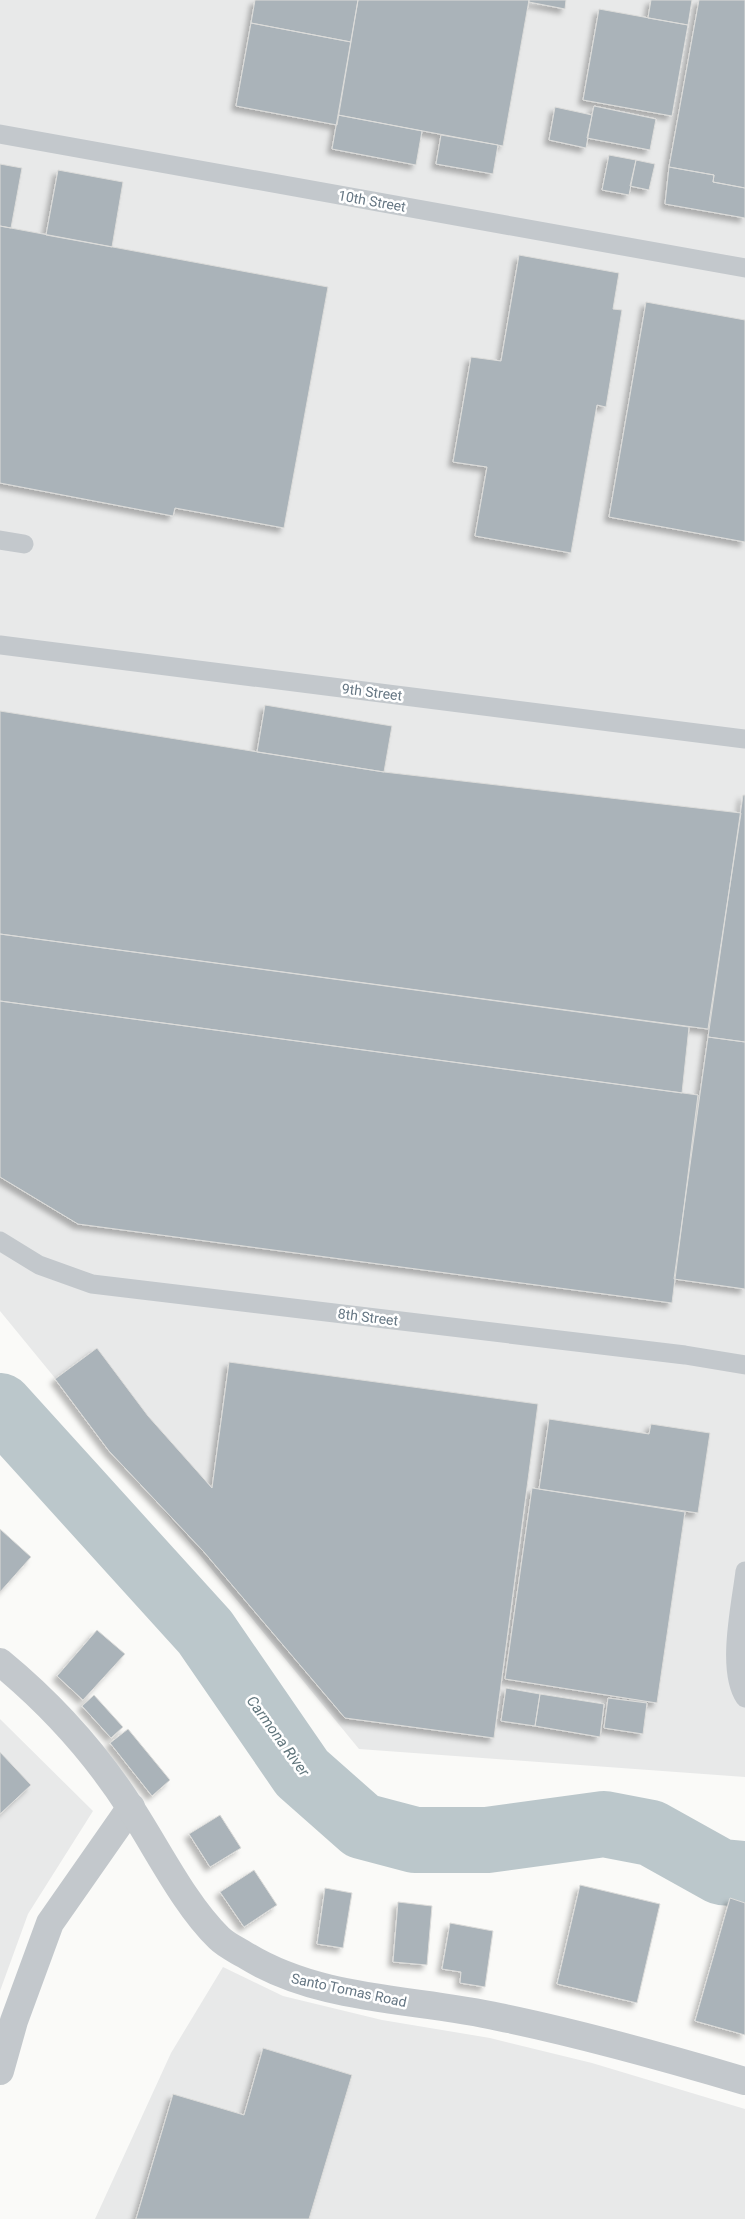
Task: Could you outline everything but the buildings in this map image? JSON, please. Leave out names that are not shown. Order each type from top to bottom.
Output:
[{"type":"street","name":"Santo Tomas Road","points":[[0,1662],[52,1708],[103,1767],[196,1912],[220,1940],[255,1961],[288,1977],[321,1986],[398,2001],[506,2018],[643,2051],[745,2081]]},
{"type":"street","points":[[0,2071],[14,2021],[50,1923],[131,1808]]},
{"type":"lane","name":"10th Street","points":[[0,134],[745,268]]},
{"type":"lane","points":[[0,540],[24,544]]},
{"type":"lane","name":"9th Street","points":[[0,645],[745,739]]},
{"type":"lane","name":"8th Street","points":[[0,1241],[39,1265],[92,1284],[685,1355],[745,1365]]},
{"type":"lane","points":[[745,1571],[735,1663],[739,1689],[745,1698]]},
{"type":"shaded area","points":[[0,0],[745,0],[745,1777],[359,1749],[0,1311]]},
{"type":"shaded area","points":[[0,1719],[93,1811],[28,1914],[0,1991]]},
{"type":"shaded area","points":[[223,1967],[283,1996],[382,2020],[490,2038],[592,2063],[745,2109],[745,2219],[95,2219],[171,2053]]},
{"type":"waterway","name":"Carmona River","points":[[0,1406],[205,1632],[302,1773],[362,1826],[415,1840],[487,1840],[604,1824],[651,1833],[721,1872],[745,1874]]}]
